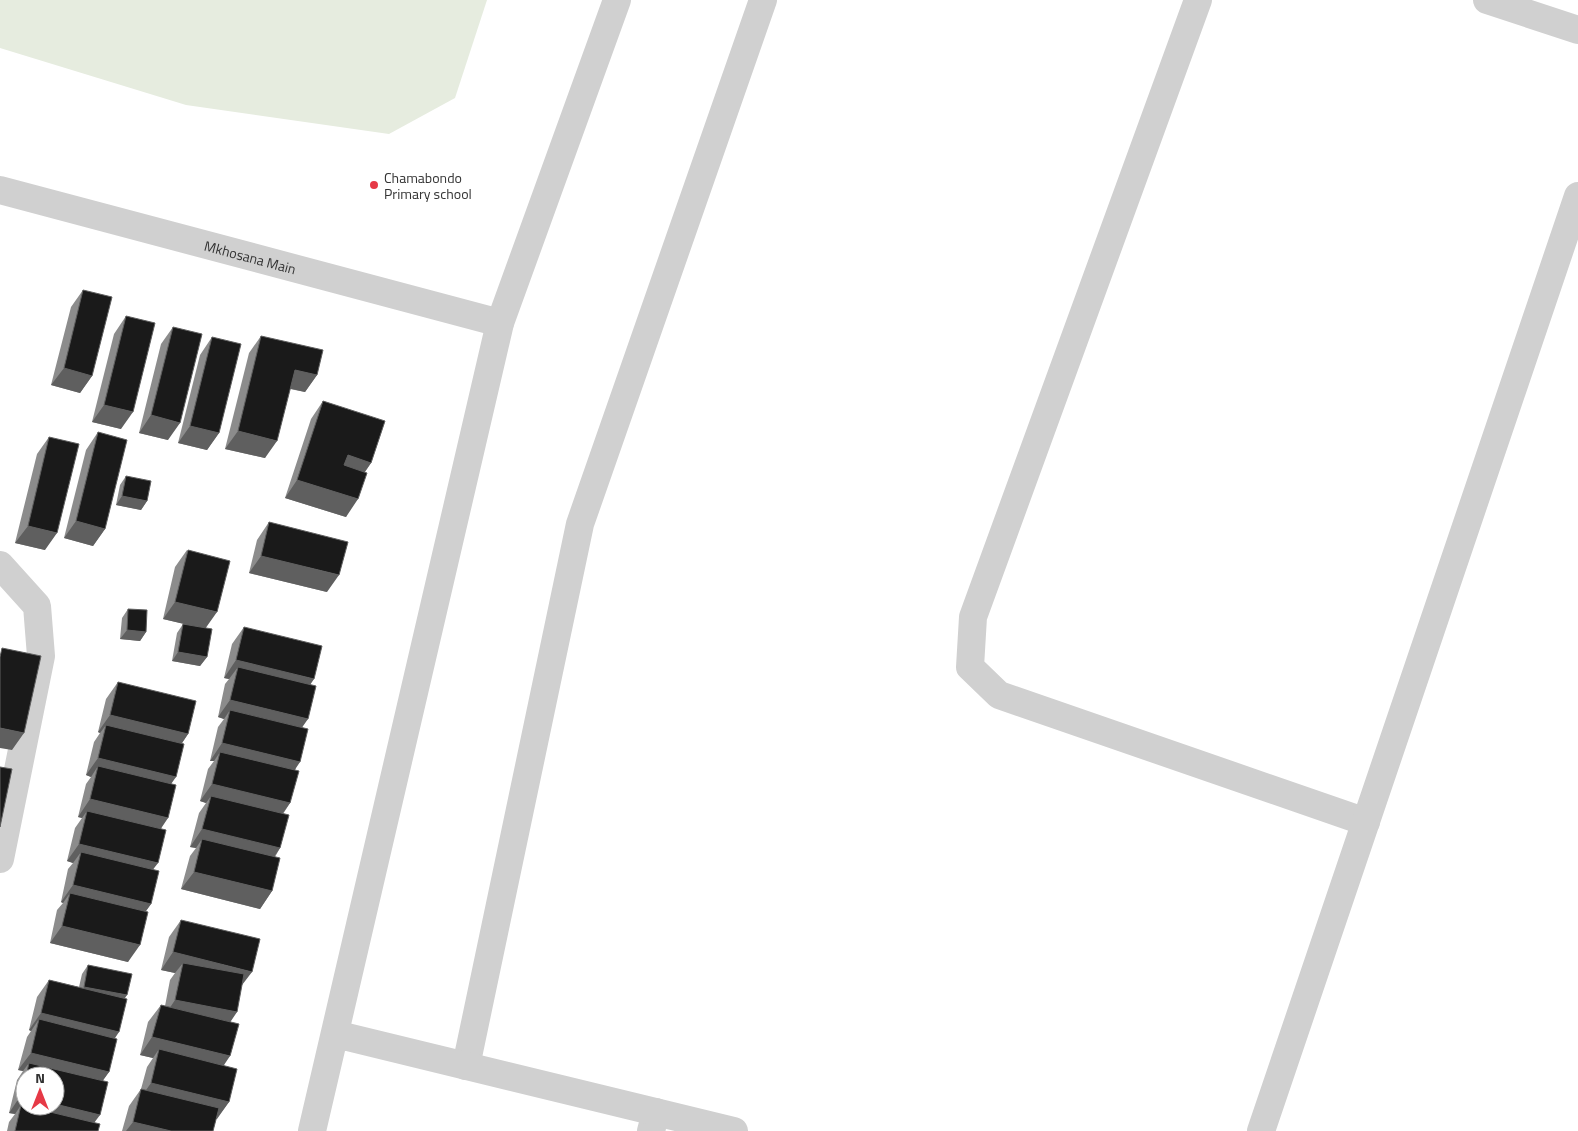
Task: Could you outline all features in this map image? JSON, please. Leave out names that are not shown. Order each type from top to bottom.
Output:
[{"type":"street","points":[[312,1131],[500,323],[617,0]]},
{"type":"street","points":[[466,1066],[580,524],[763,0]]},
{"type":"street","points":[[1198,0],[973,617],[970,667],[999,696],[1366,822]]},
{"type":"street","points":[[1487,0],[1578,30]]},
{"type":"street","name":"Mkhosana Main","points":[[0,190],[500,323]]},
{"type":"street","points":[[1261,1131],[1578,196]]},
{"type":"street","points":[[0,565],[37,606],[41,656],[0,859]]},
{"type":"street","points":[[335,1034],[466,1066],[654,1122],[734,1131]]},
{"type":"shaded area","points":[[0,0],[487,0],[455,98],[389,134],[186,105],[0,48]]},
{"type":"building","points":[[83,290],[112,297],[92,376],[64,368]]},
{"type":"building","points":[[126,316],[155,323],[133,412],[104,405]]},
{"type":"building","points":[[173,327],[202,334],[180,423],[151,415]]},
{"type":"building","points":[[261,336],[323,350],[317,375],[295,370],[277,441],[238,431]]},
{"type":"building","points":[[212,337],[241,344],[219,433],[190,426]]},
{"type":"building","points":[[323,401],[385,421],[371,463],[348,455],[344,465],[367,473],[358,499],[297,480]]},
{"type":"building","points":[[98,432],[127,440],[105,529],[76,521]]},
{"type":"building","points":[[49,437],[79,444],[57,533],[28,526]]},
{"type":"building","points":[[126,476],[151,481],[147,501],[122,496]]},
{"type":"building","points":[[269,522],[348,542],[339,575],[261,556]]},
{"type":"building","points":[[188,550],[230,561],[217,612],[175,602]]},
{"type":"building","points":[[128,609],[147,610],[146,632],[127,630]]},
{"type":"building","points":[[183,624],[212,629],[207,657],[178,652]]},
{"type":"building","points":[[244,627],[322,646],[314,679],[236,660]]},
{"type":"building","points":[[2,648],[41,656],[24,733],[0,728],[0,657]]},
{"type":"building","points":[[238,667],[316,686],[308,719],[230,700]]},
{"type":"building","points":[[118,682],[196,701],[188,734],[110,715]]},
{"type":"building","points":[[230,710],[308,729],[300,762],[222,743]]},
{"type":"building","points":[[106,725],[184,744],[176,777],[98,758]]},
{"type":"building","points":[[220,752],[299,771],[290,803],[212,784]]},
{"type":"building","points":[[98,766],[176,785],[168,818],[90,799]]},
{"type":"building","points":[[0,767],[12,769],[0,827]]},
{"type":"building","points":[[211,796],[289,815],[280,848],[202,829]]},
{"type":"building","points":[[87,811],[166,830],[158,863],[79,844]]},
{"type":"building","points":[[202,839],[280,858],[272,891],[194,872]]},
{"type":"building","points":[[81,852],[159,871],[151,904],[73,885]]},
{"type":"building","points":[[70,893],[148,912],[140,945],[62,926]]},
{"type":"building","points":[[181,920],[260,939],[252,972],[173,952]]},
{"type":"building","points":[[183,963],[244,974],[237,1012],[175,1000]]},
{"type":"building","points":[[88,965],[132,974],[127,995],[84,987]]},
{"type":"building","points":[[49,980],[127,999],[119,1032],[41,1013]]},
{"type":"building","points":[[161,1005],[239,1024],[230,1056],[152,1037]]},
{"type":"building","points":[[39,1019],[117,1039],[109,1072],[31,1053]]},
{"type":"building","points":[[159,1049],[237,1069],[229,1102],[151,1083]]},
{"type":"building","points":[[29,1063],[41,1066],[28,1066]]},
{"type":"building","points":[[65,1072],[108,1082],[100,1115],[65,1106]]},
{"type":"building","points":[[141,1089],[219,1108],[213,1131],[171,1131],[133,1122]]},
{"type":"building","points":[[18,1116],[65,1116],[100,1124],[98,1131],[15,1131]]},
{"type":"place","name":"Chamabondo Primary school","points":[[374,185]]}]
